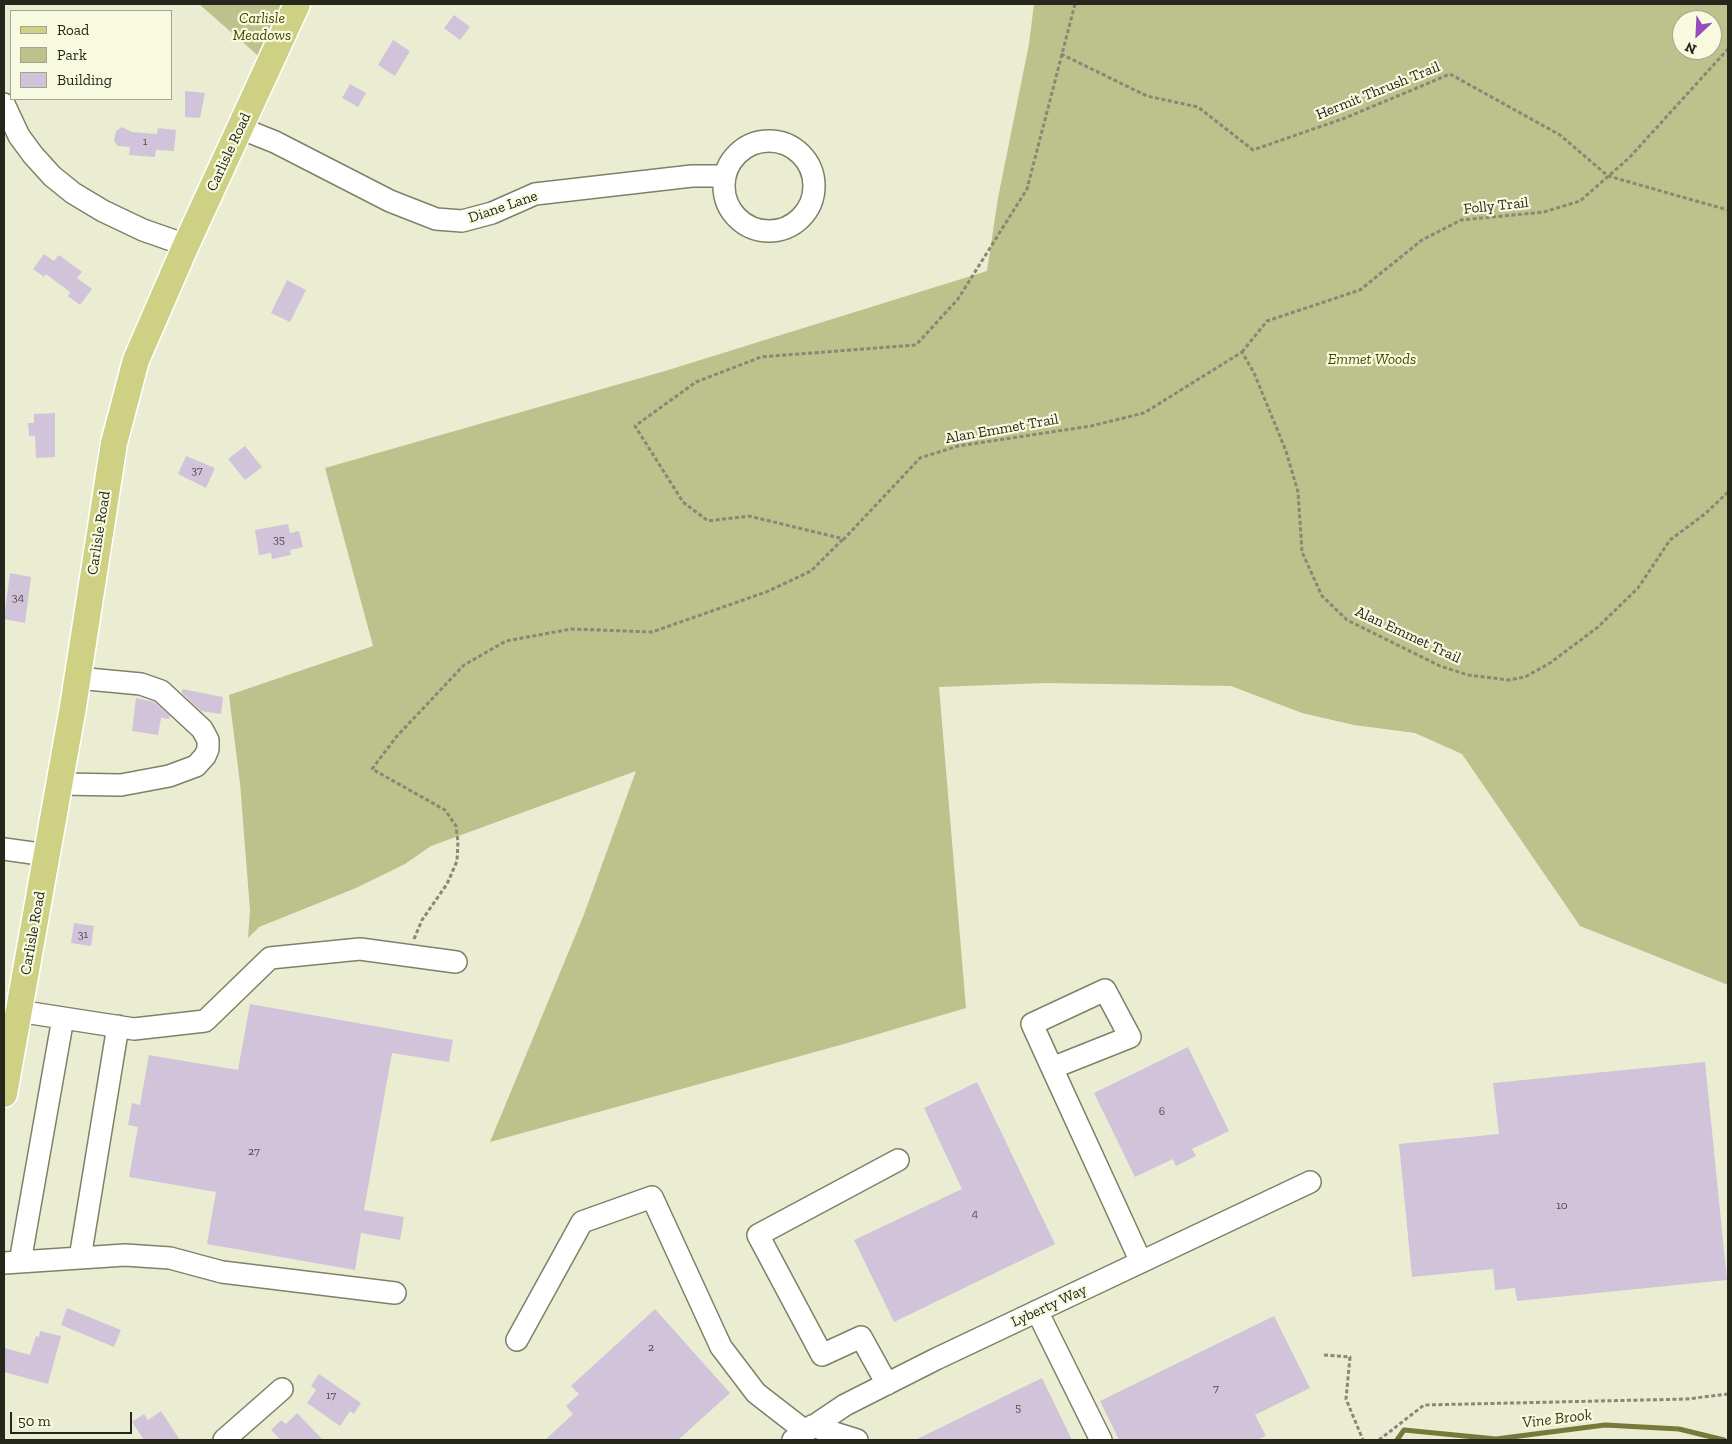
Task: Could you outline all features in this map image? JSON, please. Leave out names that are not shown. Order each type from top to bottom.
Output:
[{"type":"main road","name":"Carlisle Road","points":[[4,1094],[77,678],[114,443],[136,360],[186,245],[297,4]]},
{"type":"street","points":[[4,104],[19,136],[33,155],[52,176],[73,193],[102,211],[143,230],[186,245]]},
{"type":"street","name":"Diane Lane","points":[[240,128],[275,142],[390,201],[436,219],[462,221],[492,213],[534,194],[692,176],[725,176]]},
{"type":"street","points":[[762,142],[777,142],[791,146],[802,155],[810,167],[814,182],[814,196],[808,210],[799,221],[787,228],[772,232],[756,230],[742,223],[731,212],[725,198],[725,176],[736,154],[748,146],[762,142]]},
{"type":"street","points":[[59,784],[121,785],[169,776],[196,766],[208,749],[208,740],[202,729],[162,692],[140,684],[77,678]]},
{"type":"street","points":[[4,849],[47,855]]},
{"type":"street","points":[[18,1011],[134,1029],[205,1021],[270,958],[360,949],[456,962]]},
{"type":"street","points":[[63,1018],[12,1263],[125,1255],[170,1258],[222,1272],[395,1292]]},
{"type":"street","points":[[80,1258],[118,1026]]},
{"type":"street","points":[[1052,1068],[1141,1262]]},
{"type":"street","points":[[887,1384],[861,1337],[822,1355],[758,1235],[898,1160]]},
{"type":"street","name":"Lyberty Way","points":[[804,1432],[845,1405],[887,1384],[1310,1182]]},
{"type":"street","points":[[517,1340],[582,1222],[652,1197],[721,1347],[756,1393],[804,1432],[857,1440]]},
{"type":"street","points":[[1037,1311],[1101,1440]]},
{"type":"street","points":[[224,1440],[282,1389]]},
{"type":"path","points":[[844,538],[749,516],[708,521],[683,502],[635,426],[696,382],[761,357],[916,345],[958,300],[1027,189],[1075,4]]},
{"type":"path","name":"Folly Trail","points":[[1242,352],[1267,321],[1360,290],[1422,240],[1461,220],[1544,212],[1580,201],[1629,158],[1728,49]]},
{"type":"path","name":"Hermit Thrush Trail","points":[[1061,54],[1147,96],[1198,107],[1253,150],[1345,118],[1450,74],[1560,135],[1608,176],[1728,210]]},
{"type":"path","name":"Alan Emmet Trail","points":[[408,955],[422,920],[446,884],[456,861],[458,842],[456,826],[445,810],[372,769],[397,736],[464,665],[506,641],[571,629],[652,632],[766,592],[811,571],[920,458],[958,446],[1091,426],[1144,413],[1242,352],[1254,374],[1286,451],[1298,492],[1302,552],[1322,596],[1347,620],[1440,666],[1468,675],[1509,680],[1525,677],[1550,664],[1598,626],[1638,588],[1670,540],[1706,513],[1728,492]]},
{"type":"path","points":[[1324,1355],[1350,1357],[1346,1399],[1363,1440]]},
{"type":"path","points":[[1379,1440],[1424,1405],[1687,1400],[1728,1394]]},
{"type":"green space","name":"Carlisle Meadows","points":[[199,4],[298,4],[272,68]]},
{"type":"green space","name":"Emmet Woods","points":[[1034,4],[1728,4],[1728,985],[1580,926],[1462,754],[1415,733],[1354,725],[1302,713],[1231,686],[1046,683],[939,687],[966,1008],[851,1042],[490,1142],[583,917],[636,771],[431,846],[405,864],[356,888],[259,927],[248,938],[250,910],[240,783],[229,695],[373,646],[325,468],[665,371],[987,271],[998,198],[1029,44]]},
{"type":"building","points":[[454,15],[470,27],[460,40],[444,28]]},
{"type":"building","points":[[393,40],[410,51],[395,76],[378,65]]},
{"type":"building","points":[[350,84],[366,93],[358,107],[342,98]]},
{"type":"building","points":[[185,91],[205,93],[200,118],[185,117]]},
{"type":"building","points":[[122,127],[132,132],[157,134],[158,128],[176,130],[174,151],[156,150],[155,157],[129,155],[130,147],[118,146],[114,141],[116,131]]},
{"type":"building","points":[[44,254],[54,261],[59,255],[82,272],[77,278],[92,289],[80,305],[68,296],[70,292],[46,274],[44,277],[33,269]]},
{"type":"building","points":[[287,280],[306,290],[290,322],[271,313]]},
{"type":"building","points":[[55,413],[55,457],[36,458],[35,436],[29,436],[28,423],[34,423],[34,414]]},
{"type":"building","points":[[245,446],[262,467],[245,480],[228,459]]},
{"type":"building","points":[[186,456],[215,468],[206,488],[178,474]]},
{"type":"building","points":[[288,524],[290,533],[299,531],[303,547],[290,550],[291,555],[272,559],[271,553],[259,555],[255,530]]},
{"type":"building","points":[[10,573],[31,577],[25,623],[4,619]]},
{"type":"building","points":[[182,689],[223,697],[221,714],[201,711],[182,693]]},
{"type":"building","points":[[136,698],[154,702],[170,716],[169,719],[161,718],[158,735],[132,731]]},
{"type":"building","points":[[74,923],[94,926],[91,946],[71,943]]},
{"type":"building","points":[[250,1004],[453,1040],[449,1062],[392,1053],[364,1210],[404,1217],[400,1240],[361,1233],[355,1270],[207,1244],[216,1192],[129,1177],[138,1127],[128,1125],[132,1103],[140,1105],[149,1055],[238,1070]]},
{"type":"building","points":[[1188,1047],[1229,1131],[1192,1149],[1196,1156],[1176,1166],[1173,1159],[1135,1177],[1094,1093]]},
{"type":"building","points":[[1705,1062],[1727,1280],[1517,1301],[1515,1288],[1495,1290],[1493,1269],[1412,1277],[1399,1144],[1499,1134],[1493,1083]]},
{"type":"building","points":[[977,1082],[1055,1244],[894,1322],[854,1240],[962,1189],[924,1108]]},
{"type":"building","points":[[67,1308],[121,1330],[114,1347],[61,1325]]},
{"type":"building","points":[[655,1309],[730,1393],[678,1440],[545,1440],[573,1414],[566,1406],[579,1394],[571,1386]]},
{"type":"building","points":[[1274,1316],[1310,1388],[1255,1415],[1266,1436],[1257,1440],[1119,1440],[1100,1401]]},
{"type":"building","points":[[40,1331],[61,1336],[48,1384],[4,1372],[4,1348],[30,1355],[36,1336],[39,1337]]},
{"type":"building","points":[[319,1374],[361,1403],[354,1414],[350,1411],[340,1426],[307,1403],[316,1390],[311,1386]]},
{"type":"building","points":[[1042,1378],[1072,1440],[915,1440]]},
{"type":"building","points":[[161,1411],[180,1440],[144,1440],[132,1422],[144,1414],[148,1420]]},
{"type":"building","points":[[297,1413],[323,1440],[281,1440],[271,1430],[281,1420],[286,1424]]},
{"type":"waterway","name":"Vine Brook","points":[[1397,1440],[1404,1430],[1496,1439],[1605,1425],[1679,1429],[1724,1440]]}]
